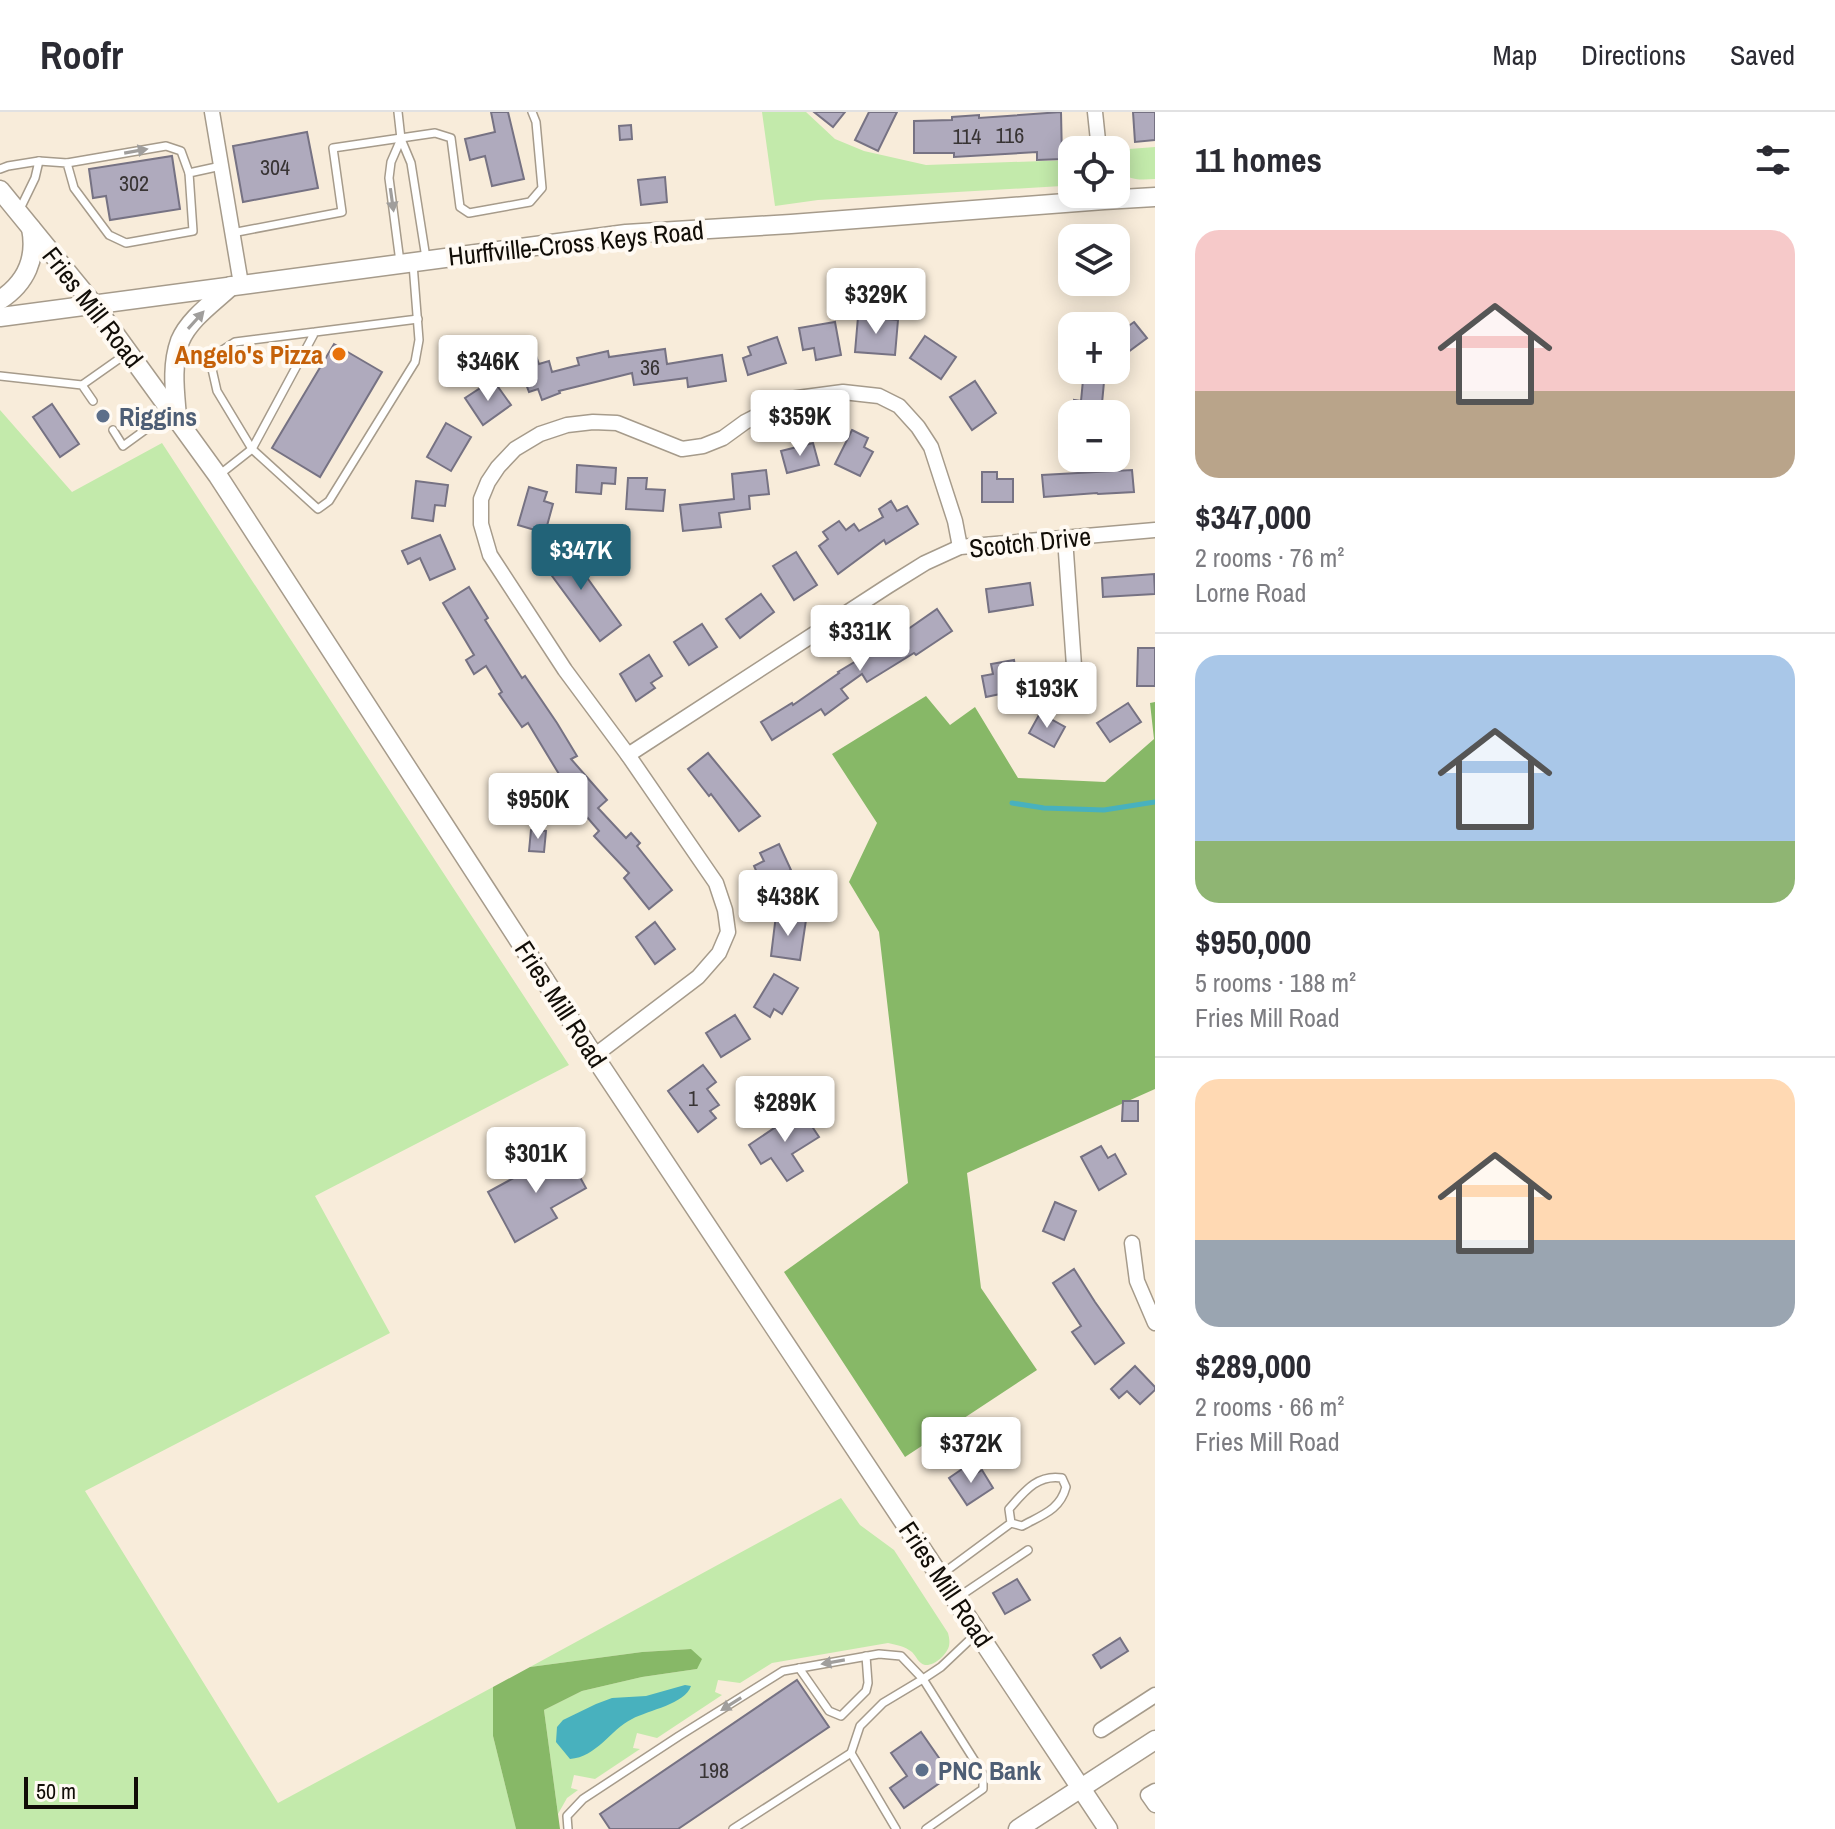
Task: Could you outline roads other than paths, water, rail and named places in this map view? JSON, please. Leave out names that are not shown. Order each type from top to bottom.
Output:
[{"type":"main road","name":"Fries Mill Road","points":[[0,190],[94,305],[218,476],[594,1056],[1108,1829]]},
{"type":"main road","name":"Hurffville-Cross Keys Road","points":[[1130,197],[1155,197]]},
{"type":"main road","name":"Hurffville-Cross Keys Road","points":[[0,317],[626,234],[791,224],[1058,201]]},
{"type":"main road","points":[[0,300],[10,294],[29,269],[34,243],[31,228]]},
{"type":"main road","points":[[174,415],[174,375],[181,341],[193,322],[236,285]]},
{"type":"main road","points":[[1018,1829],[1155,1740]]},
{"type":"street","points":[[212,112],[232,233],[236,285]]},
{"type":"street","points":[[1095,112],[1098,136]]},
{"type":"street","points":[[594,1056],[698,977],[719,953],[728,932],[725,910],[716,883],[565,670],[490,555],[481,524],[481,499],[498,467],[515,449],[540,434],[567,425],[617,423],[682,449],[703,446],[723,438],[745,422],[790,399],[843,392],[879,396],[899,406],[931,447],[955,521],[960,547]]},
{"type":"street","name":"Scotch Drive","points":[[628,755],[888,586],[925,563],[960,547],[1155,530]]},
{"type":"street","points":[[1065,538],[1074,666]]},
{"type":"street","points":[[1132,1243],[1137,1281],[1155,1323]]},
{"type":"street","points":[[1101,1730],[1155,1695]]},
{"type":"street","points":[[1155,1791],[1148,1795],[1155,1805]]},
{"type":"lane","points":[[398,112],[401,139],[411,163],[413,261],[418,319],[419,340],[415,362],[329,501],[318,509],[252,449],[217,391],[212,369],[221,351],[235,342],[418,319]]},
{"type":"lane","points":[[232,233],[342,212],[333,148],[435,133],[451,138],[460,207],[469,213],[530,202],[542,188],[536,122],[532,112]]},
{"type":"lane","points":[[401,139],[391,162],[389,178],[413,261]]},
{"type":"lane","points":[[0,169],[39,161],[67,163],[166,146],[181,151],[189,173],[193,231],[126,243],[109,235],[74,188],[67,163]]},
{"type":"lane","points":[[18,213],[35,178],[39,161]]},
{"type":"lane","points":[[189,173],[221,166]]},
{"type":"lane","points":[[218,476],[252,449],[315,332]]},
{"type":"lane","points":[[0,376],[82,385],[129,353]]},
{"type":"lane","points":[[82,385],[93,401]]},
{"type":"lane","points":[[113,430],[123,446],[174,415]]},
{"type":"lane","points":[[1049,1476],[1062,1478],[1066,1487],[1063,1498],[1054,1508],[1022,1526],[1011,1523],[1009,1509],[1029,1487],[1049,1476]]},
{"type":"lane","points":[[940,1576],[1011,1523]]},
{"type":"lane","points":[[956,1599],[1028,1550]]},
{"type":"lane","points":[[733,1829],[851,1753],[860,1726],[883,1703],[941,1667],[978,1632]]},
{"type":"lane","points":[[568,1829],[567,1816],[583,1799],[783,1671],[879,1654],[901,1656],[923,1679],[983,1774],[983,1789],[926,1829]]},
{"type":"lane","points":[[799,1668],[829,1711],[841,1716],[866,1691],[866,1656]]},
{"type":"lane","points":[[851,1753],[896,1829]]},
{"type":"water","points":[[691,1686],[682,1697],[632,1719],[580,1757],[570,1759],[556,1742],[557,1727],[563,1720],[596,1704],[612,1698],[646,1696]]},
{"type":"waterway","points":[[1012,803],[1044,808],[1104,810],[1155,802]]},
{"type":"place","name":"Angelo's Pizza","points":[[339,354]]},
{"type":"place","name":"Riggins","points":[[103,416]]},
{"type":"place","name":"PNC Bank","points":[[922,1770]]}]
